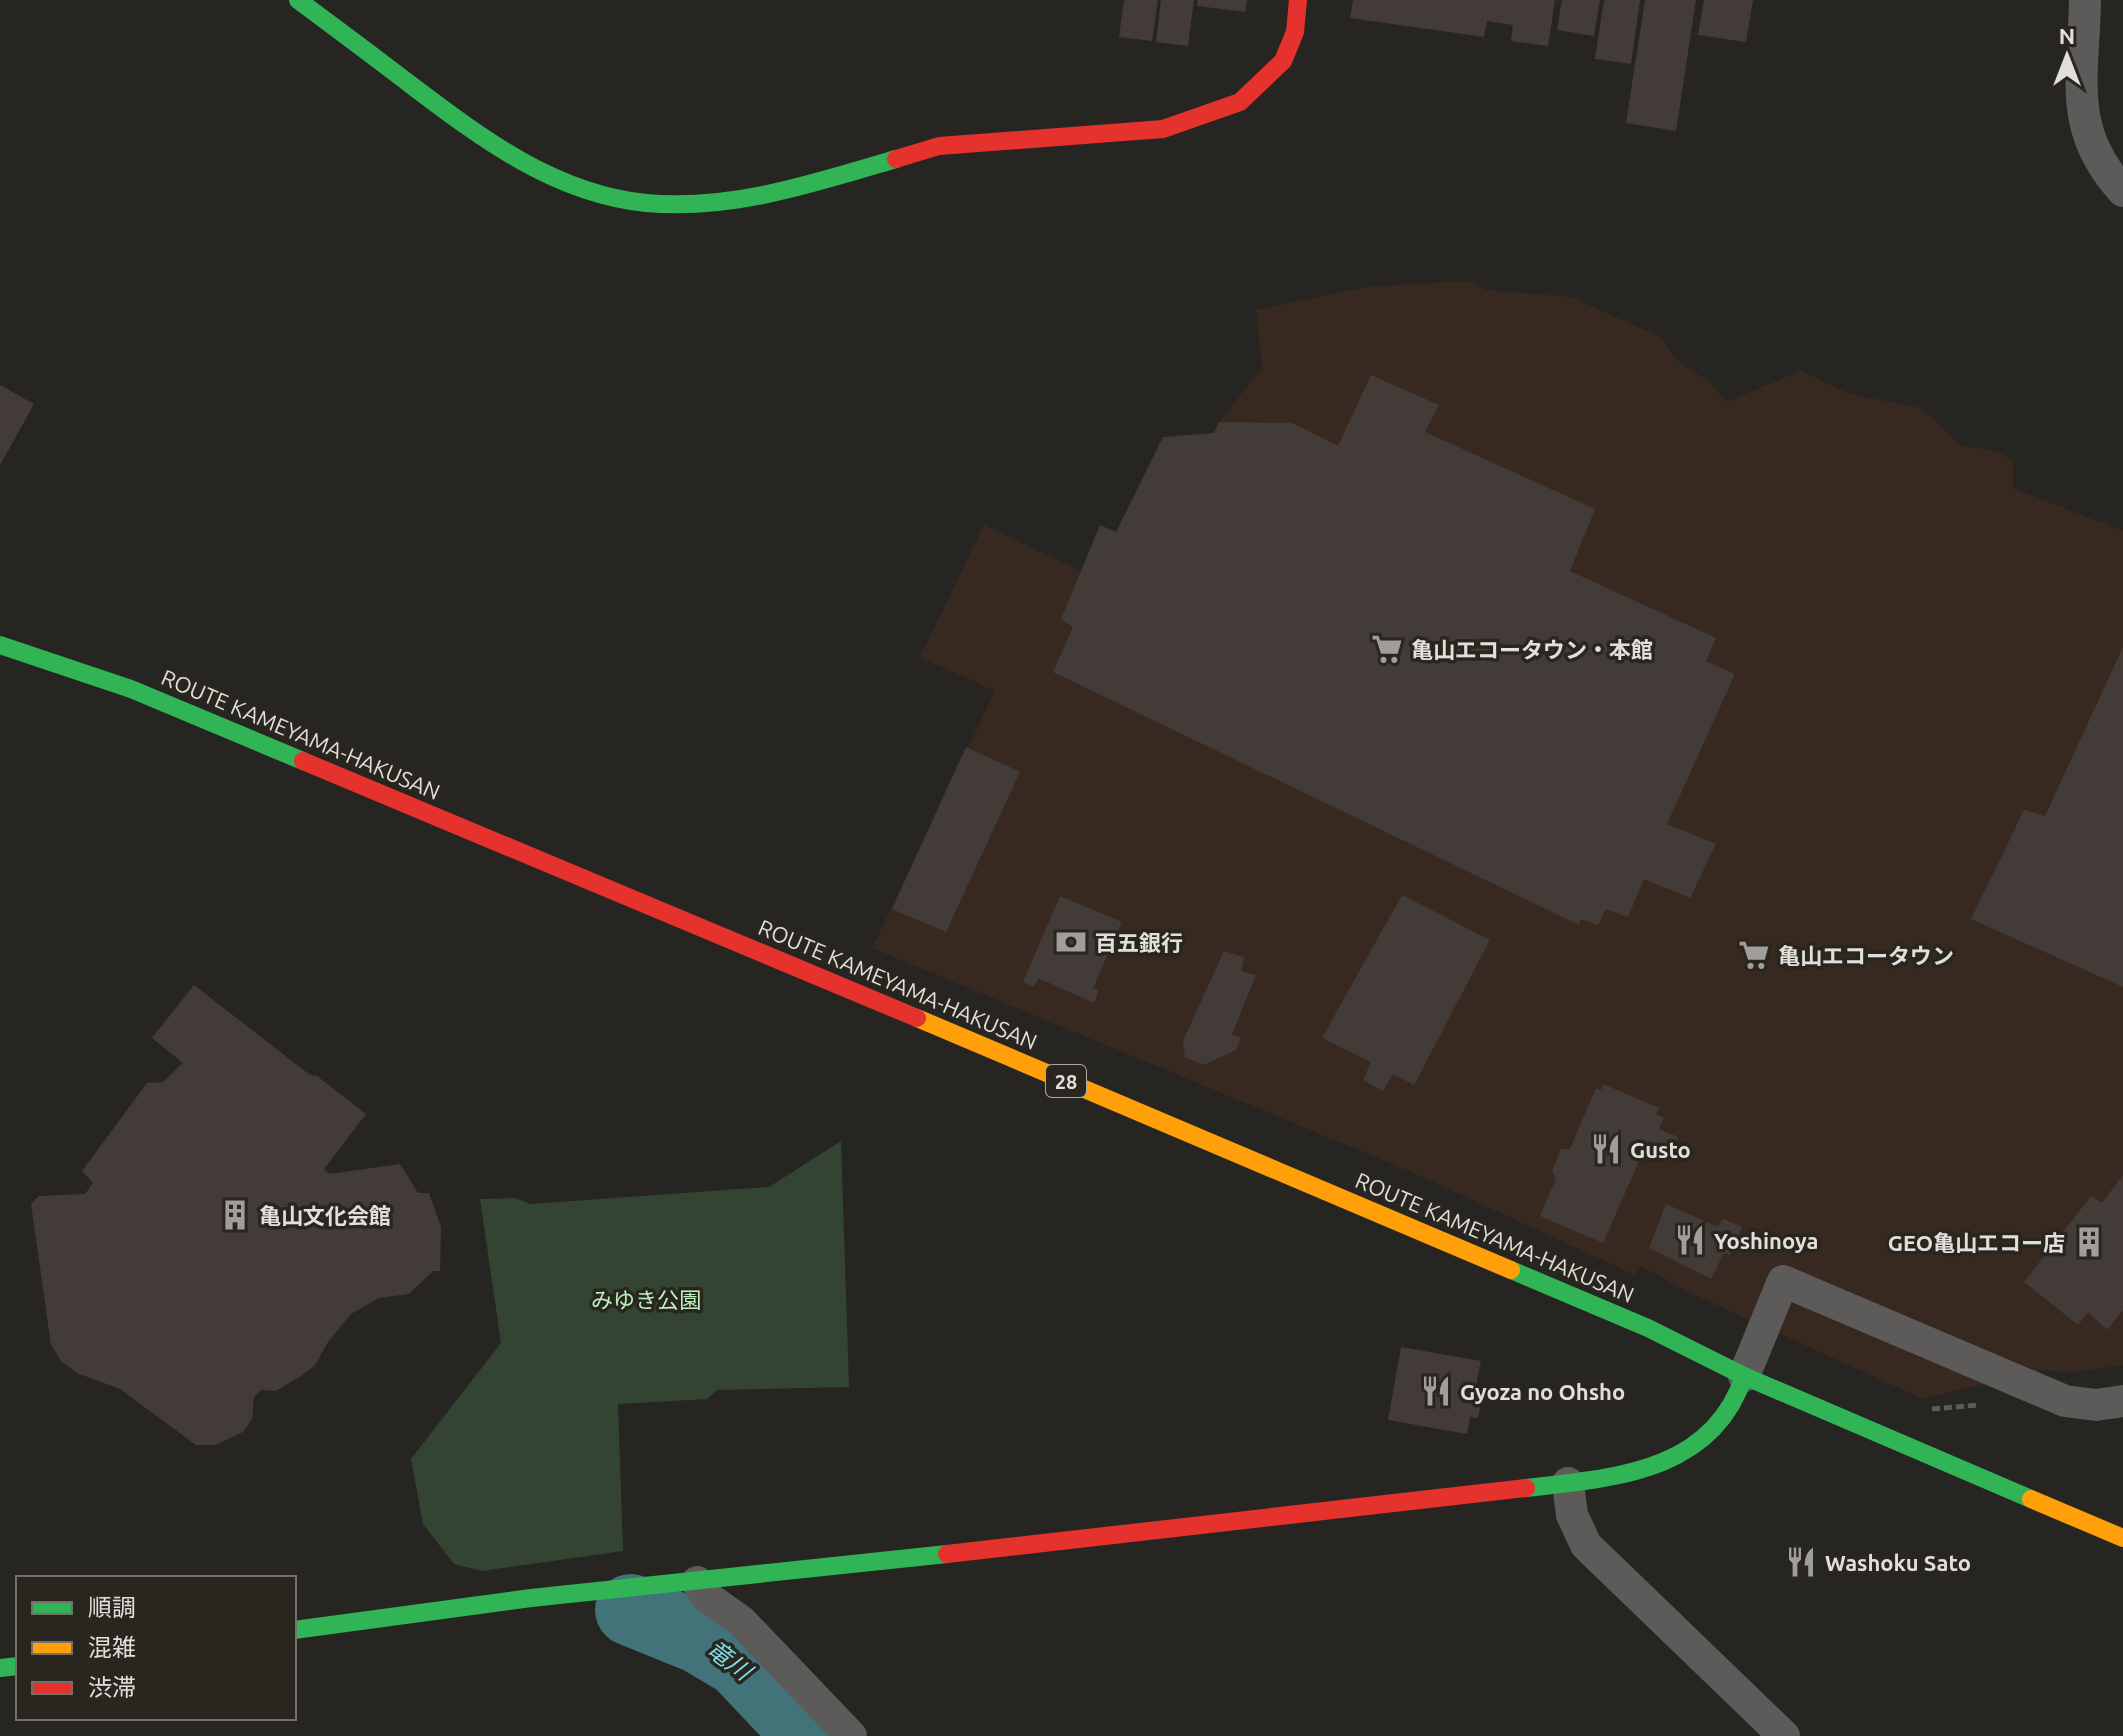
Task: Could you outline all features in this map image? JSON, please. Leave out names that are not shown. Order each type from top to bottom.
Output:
[{"type":"main road","points":[[298,0],[471,130],[512,157],[549,176],[597,194],[646,203],[692,203],[744,199],[800,188],[939,146],[1163,129],[1240,102],[1259,86],[1283,61],[1295,32],[1298,0]]},
{"type":"main road","name":"ROUTE KAMEYAMA-HAKUSAN","points":[[0,645],[131,689],[1111,1099],[1648,1328],[1744,1376],[2123,1538]]},
{"type":"main road","points":[[296,1630],[531,1598],[697,1582],[1612,1478],[1687,1451],[1729,1412],[1744,1376]]},
{"type":"street","points":[[2085,0],[2082,113],[2089,141],[2105,172],[2123,191]]},
{"type":"street","points":[[1744,1376],[1783,1281],[2065,1401],[2096,1405],[2123,1401]]},
{"type":"street","points":[[1568,1483],[1572,1515],[1586,1545],[1784,1736]]},
{"type":"street","points":[[697,1582],[707,1597],[741,1621],[851,1736]]},
{"type":"shaded area","name":"亀山エコータウン","points":[[1467,281],[1487,290],[1571,297],[1660,337],[1679,362],[1711,383],[1726,402],[1801,371],[1850,394],[1921,408],[1962,446],[1997,451],[2013,461],[2013,488],[2123,531],[2123,1365],[2074,1372],[2040,1370],[1923,1399],[1688,1292],[1641,1266],[1635,1275],[1414,1173],[872,948],[995,691],[920,657],[984,525],[1081,571],[1116,532],[1163,437],[1214,433],[1219,422],[1262,368],[1256,310],[1366,287]]},
{"type":"green space","name":"みゆき公園","points":[[841,1141],[849,1387],[717,1390],[707,1399],[618,1404],[623,1551],[482,1571],[454,1564],[423,1524],[411,1459],[501,1343],[480,1199],[515,1198],[530,1204],[769,1187]]},
{"type":"building","points":[[1124,0],[1158,0],[1152,41],[1119,37]]},
{"type":"building","points":[[1161,0],[1194,0],[1188,46],[1156,42]]},
{"type":"building","points":[[1198,0],[1247,0],[1245,12],[1197,6]]},
{"type":"building","points":[[1353,0],[1555,0],[1548,46],[1511,41],[1513,25],[1487,21],[1484,37],[1350,18]]},
{"type":"building","points":[[1562,0],[1600,0],[1594,36],[1557,30]]},
{"type":"building","points":[[1604,0],[1640,0],[1631,64],[1595,59]]},
{"type":"building","points":[[1645,0],[1696,0],[1676,131],[1626,123]]},
{"type":"building","points":[[1704,0],[1753,0],[1746,42],[1698,35]]},
{"type":"building","name":"亀山エコータウン・本館","points":[[1371,375],[1439,405],[1425,432],[1595,509],[1570,571],[1716,638],[1706,661],[1735,674],[1667,824],[1716,844],[1690,898],[1644,879],[1628,917],[1606,909],[1598,925],[1581,919],[1579,925],[1053,672],[1073,627],[1061,619],[1100,525],[1116,532],[1163,437],[1214,433],[1219,422],[1292,423],[1338,446]]},
{"type":"building","points":[[0,385],[34,404],[0,465]]},
{"type":"building","points":[[2123,647],[2123,987],[1971,919],[2024,810],[2045,816]]},
{"type":"building","points":[[966,747],[1020,772],[946,932],[892,909]]},
{"type":"building","points":[[1402,895],[1490,940],[1414,1085],[1393,1074],[1383,1091],[1363,1080],[1371,1062],[1322,1038]]},
{"type":"building","points":[[1060,896],[1122,922],[1093,988],[1099,990],[1094,1003],[1038,978],[1034,987],[1023,982]]},
{"type":"building","points":[[1224,951],[1244,957],[1241,971],[1256,975],[1232,1034],[1241,1038],[1236,1050],[1203,1065],[1185,1057],[1183,1041]]},
{"type":"building","name":"亀山文化会館","points":[[194,985],[366,1114],[324,1169],[329,1174],[400,1164],[418,1193],[429,1193],[441,1227],[440,1271],[433,1271],[409,1294],[379,1298],[351,1314],[328,1342],[315,1365],[276,1391],[261,1390],[254,1397],[252,1419],[243,1432],[215,1445],[196,1445],[120,1389],[77,1373],[61,1361],[51,1345],[31,1204],[39,1196],[85,1194],[93,1183],[82,1171],[147,1083],[163,1082],[183,1063],[152,1038]]},
{"type":"building","points":[[1603,1084],[1659,1108],[1656,1114],[1664,1118],[1659,1129],[1678,1137],[1671,1151],[1648,1141],[1603,1243],[1540,1216],[1556,1179],[1552,1171],[1561,1149],[1570,1149],[1596,1088],[1601,1090]]},
{"type":"building","name":"GEO亀山エコー店","points":[[2123,1175],[2123,1310],[2107,1330],[2088,1312],[2078,1325],[2024,1282],[2091,1196],[2102,1203]]},
{"type":"building","points":[[1666,1204],[1718,1227],[1723,1219],[1742,1227],[1730,1255],[1724,1253],[1711,1279],[1649,1248]]},
{"type":"building","name":"Gyoza no Ohsho","points":[[1401,1347],[1481,1361],[1475,1390],[1483,1392],[1478,1418],[1470,1417],[1467,1434],[1388,1420]]},
{"type":"waterway","name":"竜川","points":[[631,1610],[700,1638],[739,1661],[810,1736]]},
{"type":"traffic: fast","points":[[298,0],[495,145],[552,176],[613,198],[678,204],[741,199],[804,186],[896,159]]},
{"type":"traffic: fast","points":[[0,645],[131,689],[303,761]]},
{"type":"traffic: fast","points":[[1511,1270],[1648,1328],[1744,1376],[2031,1499]]},
{"type":"traffic: fast","points":[[1526,1488],[1625,1474],[1656,1465],[1684,1451],[1709,1433],[1729,1408],[1744,1376]]},
{"type":"traffic: fast","points":[[296,1630],[531,1598],[947,1554]]},
{"type":"traffic: fast","points":[[0,1668],[16,1666]]},
{"type":"traffic: slow","points":[[917,1018],[1511,1270]]},
{"type":"traffic: slow","points":[[2031,1499],[2123,1538]]},
{"type":"traffic: jam","points":[[896,159],[939,146],[1163,129],[1240,102],[1283,61],[1295,32],[1298,0]]},
{"type":"traffic: jam","points":[[303,761],[917,1018]]},
{"type":"traffic: jam","points":[[947,1554],[1526,1488]]},
{"type":"place","name":"亀山エコータウン・本館","points":[[1387,649]]},
{"type":"place","name":"百五銀行","points":[[1071,942]]},
{"type":"place","name":"亀山エコータウン","points":[[1754,955]]},
{"type":"place","name":"Gusto","points":[[1606,1149]]},
{"type":"place","name":"亀山文化会館","points":[[235,1215]]},
{"type":"place","name":"Yoshinoya","points":[[1690,1240]]},
{"type":"place","name":"GEO亀山エコー店","points":[[2089,1242]]},
{"type":"place","name":"Gyoza no Ohsho","points":[[1436,1391]]},
{"type":"place","name":"Washoku Sato","points":[[1801,1562]]}]
